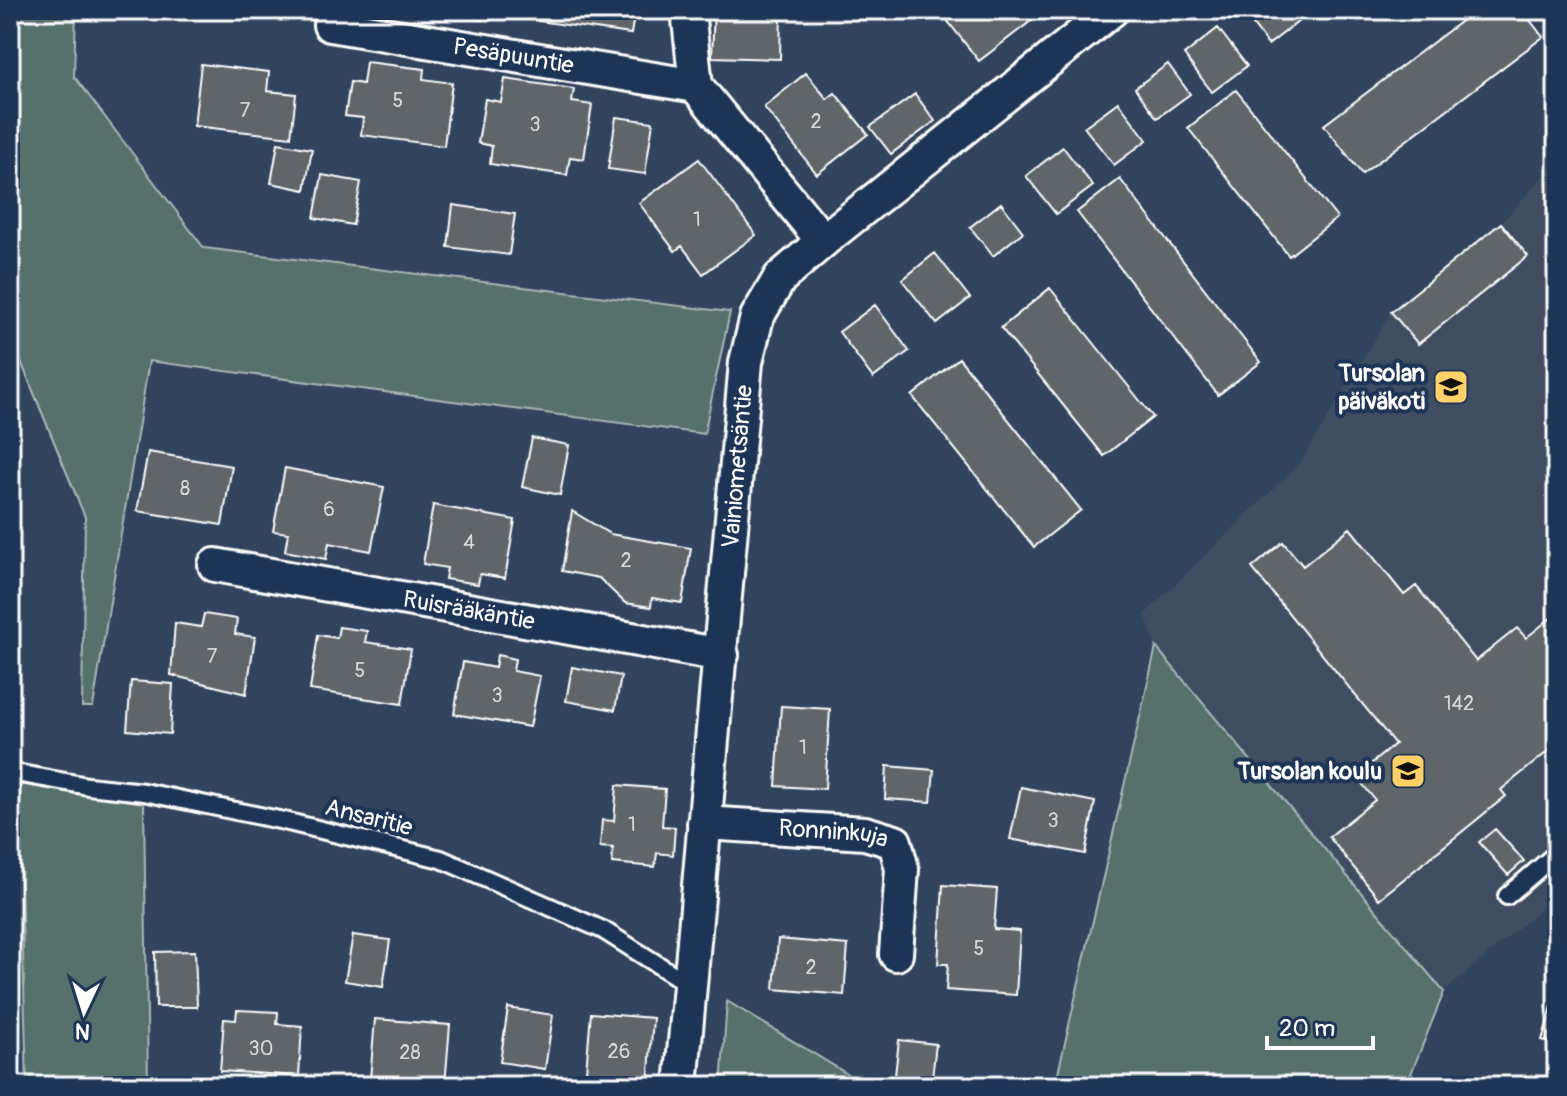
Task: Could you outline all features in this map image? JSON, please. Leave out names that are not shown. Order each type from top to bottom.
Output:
[{"type":"street","points":[[688,10],[696,86],[823,241]]},
{"type":"street","name":"Vainiometsäntie","points":[[681,1086],[746,362],[757,317],[780,278],[1112,10]]},
{"type":"street","name":"Pesäpuuntie","points":[[330,25],[696,86]]},
{"type":"street","name":"Ruisrääkäntie","points":[[215,565],[722,655]]},
{"type":"street","name":"Ronninkuja","points":[[704,823],[865,833],[895,842],[902,869],[896,954]]},
{"type":"lane","name":"Ansaritie","points":[[10,772],[144,792],[284,821],[441,859],[603,930],[690,985]]},
{"type":"lane","points":[[1507,896],[1557,853]]},
{"type":"shaded area","name":"Tursolan koulu","points":[[1557,165],[1557,895],[1444,992],[1156,647],[1145,614],[1301,462],[1391,312],[1501,223]]},
{"type":"green space","points":[[10,10],[76,10],[74,76],[204,248],[730,312],[704,434],[149,361],[93,707],[82,707],[85,517],[10,335]]},
{"type":"green space","points":[[1156,647],[1444,992],[1406,1086],[1055,1086]]},
{"type":"green space","points":[[18,784],[144,803],[148,1086],[27,1086]]},
{"type":"green space","points":[[727,1001],[867,1086],[721,1086]]},
{"type":"building","points":[[453,10],[484,10],[482,20],[452,15]]},
{"type":"building","points":[[540,10],[635,10],[631,34],[538,21]]},
{"type":"building","points":[[714,10],[781,10],[780,59],[712,57]]},
{"type":"building","points":[[939,10],[1037,10],[1040,14],[979,61]]},
{"type":"building","points":[[1242,10],[1297,10],[1303,18],[1268,45]]},
{"type":"building","points":[[1476,10],[1522,10],[1543,37],[1362,174],[1324,125]]},
{"type":"building","points":[[1218,28],[1247,66],[1212,92],[1184,55]]},
{"type":"building","points":[[366,62],[424,69],[423,79],[452,83],[444,146],[361,135],[363,118],[345,116],[350,82],[363,84]]},
{"type":"building","points":[[201,64],[269,72],[267,91],[296,94],[291,137],[194,126]]},
{"type":"building","points":[[1168,64],[1190,94],[1157,118],[1135,88]]},
{"type":"building","points":[[806,73],[827,99],[835,93],[868,134],[817,174],[764,107]]},
{"type":"building","points":[[505,79],[574,89],[572,102],[592,105],[584,159],[570,157],[567,175],[490,164],[492,146],[478,143],[485,99],[501,102]]},
{"type":"building","points":[[1236,90],[1337,218],[1289,256],[1188,128]]},
{"type":"building","points":[[915,94],[935,121],[891,154],[870,127]]},
{"type":"building","points":[[1118,102],[1147,140],[1114,165],[1084,127]]},
{"type":"building","points":[[616,117],[653,122],[645,174],[608,169]]},
{"type":"building","points":[[278,143],[312,149],[305,190],[271,183]]},
{"type":"building","points":[[1063,147],[1093,186],[1056,214],[1026,176]]},
{"type":"building","points":[[699,159],[756,235],[703,274],[682,246],[675,251],[639,203]]},
{"type":"building","points":[[322,175],[361,182],[353,225],[314,218]]},
{"type":"building","points":[[1120,179],[1261,362],[1218,395],[1077,212]]},
{"type":"building","points":[[1001,203],[1023,232],[993,256],[970,227]]},
{"type":"building","points":[[453,205],[515,214],[509,255],[448,247]]},
{"type":"building","points":[[1501,223],[1528,256],[1418,344],[1391,312]]},
{"type":"building","points":[[935,253],[970,298],[937,324],[902,280]]},
{"type":"building","points":[[1050,288],[1153,417],[1104,456],[1001,328]]},
{"type":"building","points":[[875,305],[909,351],[873,378],[839,332]]},
{"type":"building","points":[[959,358],[1081,510],[1034,547],[912,396]]},
{"type":"building","points":[[532,438],[569,445],[560,495],[522,487]]},
{"type":"building","points":[[148,452],[232,466],[222,525],[137,511]]},
{"type":"building","points":[[285,468],[384,487],[371,551],[329,543],[326,559],[285,551],[288,533],[273,531]]},
{"type":"building","points":[[433,505],[515,520],[505,578],[480,574],[478,584],[445,579],[447,568],[423,564]]},
{"type":"building","points":[[572,511],[610,534],[691,548],[682,603],[652,598],[651,607],[625,603],[599,578],[562,571]]},
{"type":"building","points":[[1350,528],[1404,595],[1416,586],[1476,661],[1517,628],[1526,638],[1557,613],[1557,744],[1501,790],[1506,796],[1379,899],[1329,837],[1375,800],[1356,776],[1395,744],[1252,568],[1283,542],[1303,566]]},
{"type":"building","points":[[204,614],[237,619],[235,634],[255,637],[246,694],[171,675],[175,623],[201,627]]},
{"type":"building","points":[[339,627],[367,631],[365,642],[411,649],[402,704],[310,690],[318,635],[337,638]]},
{"type":"building","points":[[497,655],[515,659],[513,671],[540,676],[530,727],[454,714],[463,662],[495,668]]},
{"type":"building","points":[[572,667],[621,676],[615,710],[566,701]]},
{"type":"building","points":[[131,681],[173,684],[170,734],[127,730]]},
{"type":"building","points":[[781,706],[830,709],[825,789],[776,786]]},
{"type":"building","points":[[887,766],[934,770],[931,802],[885,799]]},
{"type":"building","points":[[617,785],[665,789],[662,826],[675,827],[673,855],[657,853],[655,867],[612,863],[613,848],[600,847],[602,820],[614,821]]},
{"type":"building","points":[[1021,787],[1095,802],[1085,854],[1010,839]]},
{"type":"building","points":[[1495,829],[1524,861],[1508,875],[1479,842]]},
{"type":"building","points":[[943,885],[997,889],[994,929],[1020,931],[1016,995],[946,990],[948,964],[938,964]]},
{"type":"building","points":[[353,935],[390,940],[383,987],[345,981]]},
{"type":"building","points":[[778,939],[848,945],[844,995],[774,989]]},
{"type":"building","points":[[195,951],[197,1007],[156,1007],[155,952]]},
{"type":"building","points":[[1552,1007],[1557,1008],[1557,1045],[1542,1040]]},
{"type":"building","points":[[508,1008],[553,1015],[545,1069],[500,1062]]},
{"type":"building","points":[[237,1010],[278,1012],[277,1024],[302,1026],[299,1076],[220,1071],[224,1019],[236,1020]]},
{"type":"building","points":[[591,1013],[653,1018],[648,1086],[585,1083]]},
{"type":"building","points":[[375,1019],[450,1025],[445,1085],[370,1079]]},
{"type":"building","points":[[899,1040],[936,1044],[931,1086],[894,1084]]},
{"type":"building","points":[[952,1080],[995,1086],[951,1086]]},
{"type":"place","name":"Tursolan päiväkoti","points":[[1451,387]]},
{"type":"place","name":"Tursolan koulu","points":[[1408,771]]}]
